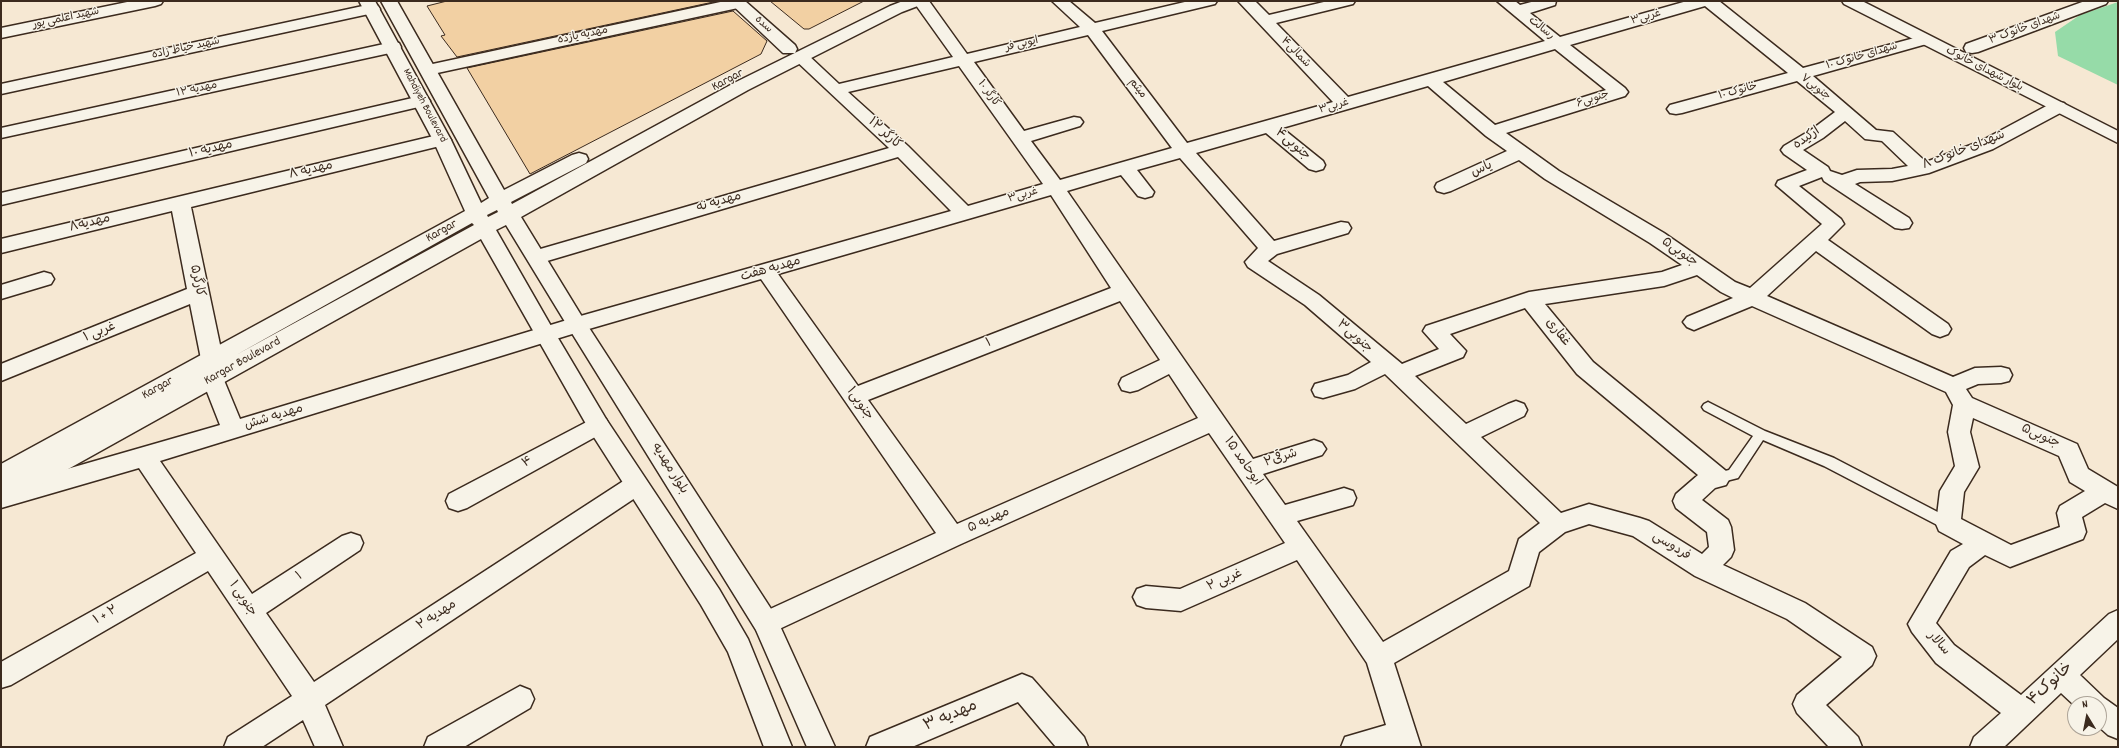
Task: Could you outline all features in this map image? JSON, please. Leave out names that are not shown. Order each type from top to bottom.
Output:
[{"type":"street","points":[[77,17],[79,1]]},
{"type":"street","name":"شهید اعلمی پور","points":[[1,33],[155,1]]},
{"type":"street","name":"Mahdiyeh Boulevard","points":[[389,1],[452,116],[505,207]]},
{"type":"street","name":"Kargar","points":[[480,220],[742,86],[889,1]]},
{"type":"street","name":"Kargar","points":[[795,54],[917,1]]},
{"type":"street","name":"کارگر ۱۰","points":[[921,1],[1055,186]]},
{"type":"street","name":"میثم","points":[[1060,1],[1091,28],[1183,150]]},
{"type":"street","name":"ایوبی فر","points":[[835,90],[962,58],[1209,1]]},
{"type":"street","name":"شمالی۴","points":[[1246,1],[1345,104]]},
{"type":"street","points":[[1265,21],[1347,1]]},
{"type":"street","name":"رسالت","points":[[1505,1],[1558,43]]},
{"type":"street","name":"غربی۳","points":[[964,212],[1704,1]]},
{"type":"street","name":"جنوبی۷","points":[[1709,1],[1871,135],[1887,136],[1922,168]]},
{"type":"street","name":"بلوار شهدای خانوک","points":[[1850,1],[2118,138]]},
{"type":"street","name":"بلوار شهدای خانوک","points":[[1880,1],[2118,121]]},
{"type":"street","name":"شهدای خانوک ۳","points":[[1972,48],[2100,1]]},
{"type":"street","name":"مهدیه یازده","points":[[428,70],[737,2]]},
{"type":"street","name":"سده","points":[[737,2],[795,54]]},
{"type":"street","points":[[1518,11],[1549,2]]},
{"type":"street","name":"Mahdiyeh Boulevard","points":[[370,5],[442,140],[480,220]]},
{"type":"street","name":"شهید خیاط زاده","points":[[1,89],[370,5]]},
{"type":"street","name":"شهدای خانوک ۱۰","points":[[1799,75],[1924,40]]},
{"type":"street","name":"جنوبی۶","points":[[1492,132],[1619,92],[1558,43]]},
{"type":"street","name":"مهدیه ۱۲","points":[[1,133],[392,47]]},
{"type":"street","name":"کارگر ۱۲","points":[[795,54],[902,150],[964,212]]},
{"type":"street","name":"خانوک ۱۰","points":[[1676,109],[1799,75]]},
{"type":"street","name":"جنوبی۵","points":[[1430,79],[1492,132],[1552,175],[1657,238],[1728,287],[1958,395],[2069,450],[2078,475],[2111,495]]},
{"type":"street","name":"مهدیه ۱۰","points":[[1,199],[421,101]]},
{"type":"street","name":"شهدای خانوک ۸","points":[[1840,183],[1857,176],[1892,175],[1922,168],[1987,145],[2058,107]]},
{"type":"street","name":"ارکیده","points":[[1821,171],[1790,150],[1817,134],[1845,112]]},
{"type":"street","points":[[432,121],[452,116]]},
{"type":"street","points":[[1020,138],[1074,122]]},
{"type":"street","name":"جنوبی۴","points":[[1268,126],[1316,165]]},
{"type":"street","name":"مهدیه ۸","points":[[180,202],[442,140]]},
{"type":"street","name":"مهدیه نه","points":[[536,257],[902,150]]},
{"type":"street","points":[[1183,150],[1270,250],[1341,228]]},
{"type":"street","name":"یاس","points":[[1444,187],[1520,152]]},
{"type":"street","points":[[1124,167],[1146,192]]},
{"type":"street","points":[[1694,322],[1752,298],[1834,224],[1785,185],[1821,171],[1902,224]]},
{"type":"street","name":"ابوحامد ۱۵","points":[[1055,186],[1173,363],[1379,658],[1405,741]]},
{"type":"street","name":"مهدیه۸","points":[[1,246],[180,202]]},
{"type":"street","name":"کارگر۵","points":[[180,202],[213,369],[233,430]]},
{"type":"street","name":"بلوار مهدیه","points":[[505,207],[576,325],[766,623],[821,747]]},
{"type":"street","name":"مهدیه هفت","points":[[546,335],[576,325],[766,272],[964,212]]},
{"type":"street","points":[[480,220],[516,280],[598,425],[710,597],[739,647],[778,747]]},
{"type":"street","name":"Kargar Boulevard","points":[[1,497],[213,369],[480,220]]},
{"type":"street","points":[[1815,241],[1940,329]]},
{"type":"street","name":"جنوبی۳","points":[[1270,250],[1254,262],[1312,300],[1392,369],[1557,524]]},
{"type":"street","points":[[1323,390],[1454,351],[1434,331],[1529,299],[1664,279],[1699,267]]},
{"type":"street","name":"جنوبی۱","points":[[766,272],[952,537]]},
{"type":"street","points":[[1,292],[44,279]]},
{"type":"street","name":"۱","points":[[854,397],[1124,291]]},
{"type":"street","name":"۱ غربی","points":[[1,373],[198,293]]},
{"type":"street","name":"غفاری","points":[[1529,299],[1585,368],[1718,478]]},
{"type":"street","name":"مهدیه شش","points":[[1,497],[144,457],[546,335]]},
{"type":"street","points":[[1130,384],[1173,363]]},
{"type":"street","name":"Kargar","points":[[1,475],[213,369]]},
{"type":"street","points":[[2001,375],[1975,376],[1958,395],[1959,432],[1966,466],[1952,491],[1948,524],[2010,556],[2074,532],[2069,513],[2111,495]]},
{"type":"street","points":[[1464,435],[1516,410]]},
{"type":"street","name":"مهدیه ۵","points":[[766,623],[952,537],[1213,421]]},
{"type":"street","name":"۴","points":[[458,501],[598,425]]},
{"type":"street","name":"شرقی۲","points":[[1247,470],[1314,449]]},
{"type":"street","name":"۱ جنوبی","points":[[144,457],[249,610],[309,701],[329,747]]},
{"type":"street","points":[[1704,568],[1722,550],[1719,528],[1685,500],[1708,481],[1718,478]]},
{"type":"street","name":"مهدیه ۲","points":[[238,747],[636,485]]},
{"type":"street","points":[[1280,516],[1344,498]]},
{"type":"street","name":"فردوسی","points":[[1379,658],[1520,578],[1528,546],[1557,524],[1589,514],[1640,528],[1704,568],[1796,611],[1863,656],[1807,704],[1848,747]]},
{"type":"street","name":"سالار","points":[[1984,542],[1960,559],[1921,624],[1945,654],[2022,712]]},
{"type":"street","name":"۱","points":[[249,610],[351,543]]},
{"type":"street","name":"۲ غربی","points":[[1146,597],[1181,600],[1301,547]]},
{"type":"street","name":"۱ + ۲","points":[[1,676],[212,556]]},
{"type":"street","name":"خانوک۴","points":[[1988,746],[2118,622]]},
{"type":"street","points":[[2061,676],[2084,696]]},
{"type":"street","name":"مهدیه ۳","points":[[880,747],[1022,687],[1074,747]]},
{"type":"street","points":[[438,747],[520,699]]},
{"type":"street","points":[[2107,717],[2118,726]]},
{"type":"street","points":[[1355,747],[1405,741]]},
{"type":"lane","points":[[1708,407],[1761,434],[1829,462],[1948,524]]},
{"type":"lane","points":[[1718,478],[1733,474],[1761,434]]},
{"type":"green space","points":[[2118,2],[2118,85],[2058,56],[2055,32],[2080,15]]},
{"type":"building","points":[[447,1],[718,1],[457,57],[441,36],[445,35],[427,6]]},
{"type":"building","points":[[770,1],[864,1],[809,29],[804,29]]},
{"type":"building","points":[[733,11],[767,41],[761,54],[530,174],[467,68]]}]
